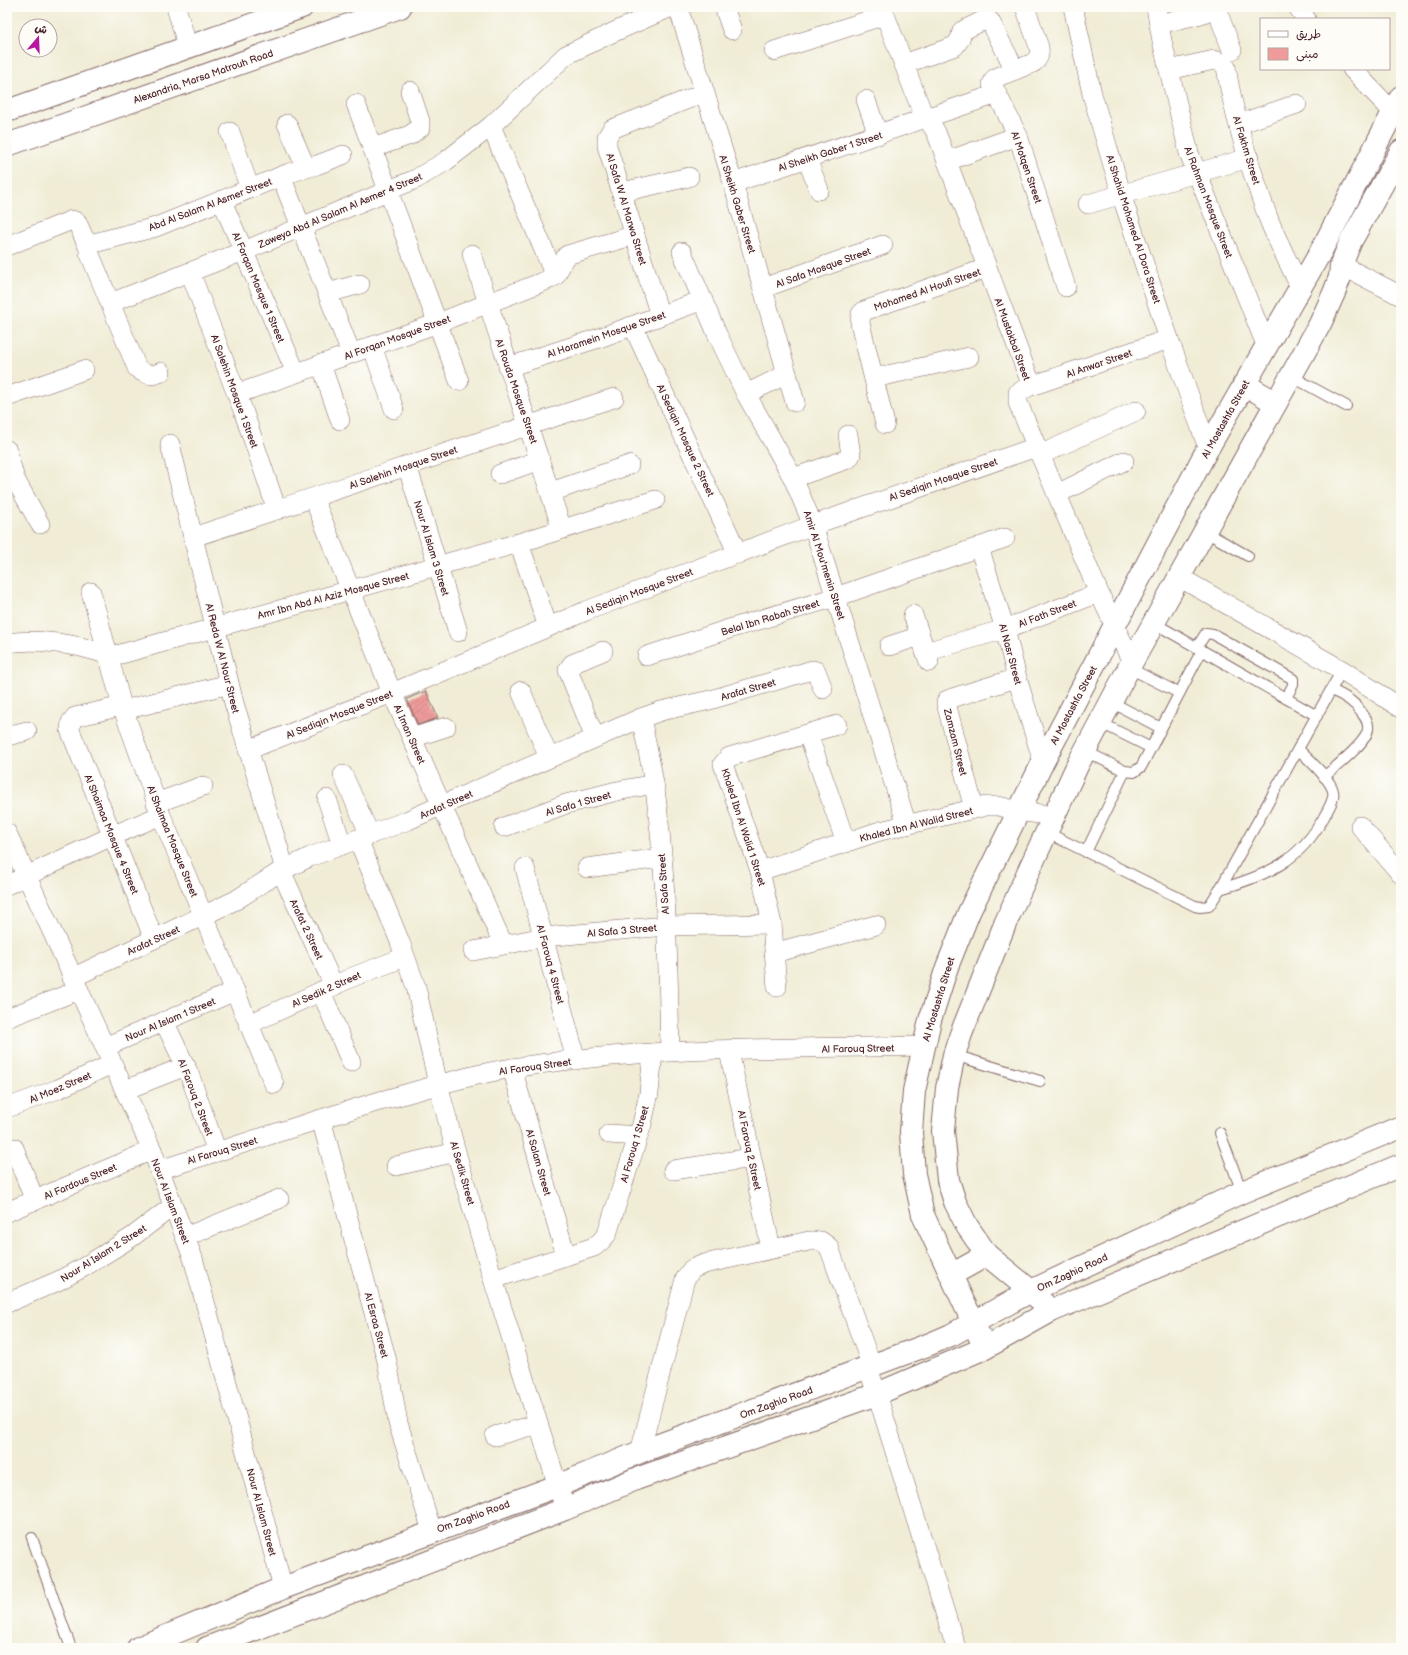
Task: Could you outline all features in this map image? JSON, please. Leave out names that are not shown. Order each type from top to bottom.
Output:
[{"type":"main road","name":"Alexandria, Marsa Matrouh Road","points":[[7,145],[400,7]]},
{"type":"main road","points":[[7,112],[298,8]]},
{"type":"main road","name":"Al Mostashfa Street","points":[[985,1348],[923,1215],[914,1174],[911,1132],[914,1091],[930,1020],[947,967],[969,912],[1043,762],[1208,448],[1320,253],[1397,105]]},
{"type":"main road","points":[[1051,1312],[1031,1291],[987,1255],[967,1226],[955,1202],[948,1180],[944,1155],[944,1110],[954,1056],[982,979],[1050,824],[1085,750],[1179,576],[1327,309],[1340,277],[1341,265],[1356,231],[1401,151]]},
{"type":"main road","points":[[1244,384],[1276,403]]},
{"type":"main road","name":"Om Zaghio Road","points":[[138,1648],[283,1588],[432,1531],[557,1486],[640,1452],[870,1368],[930,1344],[973,1323],[1031,1291],[1242,1192],[1401,1127]]},
{"type":"main road","points":[[207,1648],[565,1509],[636,1478],[877,1394],[985,1348],[1051,1312],[1401,1165]]},
{"type":"main road","points":[[951,1275],[987,1255]]},
{"type":"main road","points":[[763,1407],[770,1431]]},
{"type":"street","points":[[176,7],[188,48]]},
{"type":"street","name":"Zaweya Abd Al Salam Al Asmer 4 Street","points":[[110,303],[244,251],[416,179],[446,161],[491,126],[566,55],[671,7]]},
{"type":"street","name":"Al Sheikh Gaber Street","points":[[678,7],[733,183],[795,402]]},
{"type":"street","points":[[724,7],[732,30]]},
{"type":"street","name":"Al Motqen Street","points":[[1025,7],[1040,53],[1038,59],[1033,63],[995,78],[993,80],[994,88],[1018,136],[1066,287]]},
{"type":"street","name":"Al Shahid Mohamed Al Dora Street","points":[[1073,7],[1092,94],[1122,194],[1169,339],[1208,448]]},
{"type":"street","points":[[1157,15],[1201,14],[1218,7],[1232,50]]},
{"type":"street","points":[[1298,7],[1305,18]]},
{"type":"street","points":[[774,51],[883,11]]},
{"type":"street","name":"Al Mustakbal Street","points":[[883,11],[919,104],[936,132],[1030,381],[1028,387],[1018,393],[1017,398],[1038,451],[1099,593],[1115,625],[1131,665]]},
{"type":"street","name":"Al Rahman Mosque Street","points":[[1157,15],[1189,153],[1266,345]]},
{"type":"street","points":[[904,64],[955,46],[960,39],[962,31],[984,20],[990,21],[1015,70]]},
{"type":"street","name":"Al Fakhm Street","points":[[1169,70],[1214,60],[1223,63],[1226,67],[1231,100],[1270,221],[1300,287]]},
{"type":"street","points":[[1353,70],[1397,105]]},
{"type":"street","points":[[372,148],[410,135],[420,128],[420,121],[410,91]]},
{"type":"street","name":"Al Safa W Al Marwa Street","points":[[660,316],[607,146],[607,137],[612,129],[704,93]]},
{"type":"street","name":"Al Sheikh Gaber 1 Street","points":[[733,183],[997,94]]},
{"type":"street","points":[[866,100],[878,135]]},
{"type":"street","points":[[356,104],[459,381]]},
{"type":"street","points":[[1239,124],[1297,104]]},
{"type":"street","points":[[287,124],[306,168]]},
{"type":"street","points":[[491,126],[555,276]]},
{"type":"street","points":[[230,132],[250,189]]},
{"type":"street","points":[[947,161],[1018,136]]},
{"type":"street","name":"Abd Al Salam Al Asmer Street","points":[[89,249],[94,243],[156,227],[281,176],[343,155]]},
{"type":"street","points":[[1088,204],[1249,158]]},
{"type":"street","points":[[807,159],[819,190]]},
{"type":"street","points":[[281,176],[351,353]]},
{"type":"street","points":[[622,192],[689,177]]},
{"type":"street","name":"Al Forqan Mosque 1 Street","points":[[222,201],[296,373]]},
{"type":"street","points":[[7,246],[72,220],[77,222],[137,368],[144,374],[155,375],[161,372]]},
{"type":"street","points":[[555,276],[567,255],[635,234]]},
{"type":"street","name":"Al Safa Mosque Street","points":[[763,288],[883,245]]},
{"type":"street","name":"Amir Al Mou'menin Street","points":[[682,252],[746,394],[793,478],[813,525],[907,825]]},
{"type":"street","name":"Al Rouda Mosque Street","points":[[472,254],[562,529]]},
{"type":"street","points":[[1341,265],[1401,296]]},
{"type":"street","name":"Mohamed Al Houfi Street","points":[[885,424],[860,323],[861,314],[864,311],[987,268]]},
{"type":"street","name":"Al Salehin Mosque 1 Street","points":[[190,272],[237,394],[277,510]]},
{"type":"street","name":"Al Forqan Mosque Street","points":[[237,394],[438,323],[555,276]]},
{"type":"street","points":[[328,293],[360,284]]},
{"type":"street","name":"Al Haramein Mosque Street","points":[[508,367],[633,326],[703,300]]},
{"type":"street","name":"Al Sediqin Mosque 2 Street","points":[[633,326],[738,554]]},
{"type":"street","name":"Al Anwar Street","points":[[1028,387],[1169,339]]},
{"type":"street","points":[[372,346],[394,409]]},
{"type":"street","points":[[874,378],[969,357]]},
{"type":"street","points":[[321,364],[340,420]]},
{"type":"street","points":[[7,397],[84,370]]},
{"type":"street","points":[[746,394],[787,374]]},
{"type":"street","name":"Al Salehin Mosque Street","points":[[193,537],[314,498],[407,465],[528,425],[614,398]]},
{"type":"street","name":"Al Sediqin Mosque Street","points":[[248,750],[586,611],[813,525],[1038,451],[1136,411]]},
{"type":"street","points":[[793,478],[848,459],[851,455],[848,435]]},
{"type":"street","name":"Al Reda W Al Nour Street","points":[[170,444],[229,684],[283,870]]},
{"type":"street","points":[[7,450],[10,470],[40,524]]},
{"type":"street","points":[[500,474],[540,460]]},
{"type":"street","points":[[1057,494],[1124,461]]},
{"type":"street","name":"Nour Al Islam 3 Street","points":[[407,465],[458,632]]},
{"type":"street","points":[[551,492],[629,465]]},
{"type":"street","name":"Al Iman Street","points":[[314,498],[350,591],[392,692],[458,846],[503,944]]},
{"type":"street","name":"Amr Ibn Abd Al Aziz Mosque Street","points":[[7,643],[54,642],[108,655],[121,654],[518,543],[655,500]]},
{"type":"street","name":"Belal Ibn Rabah Street","points":[[647,656],[732,628],[836,597],[1005,538]]},
{"type":"street","points":[[518,543],[548,627]]},
{"type":"street","name":"Al Nasr Street","points":[[980,547],[1005,629],[1017,678],[1043,762]]},
{"type":"street","points":[[1179,576],[1342,670],[1401,708]]},
{"type":"street","name":"Al Shaimaa Mosque Street","points":[[91,592],[123,708],[159,809],[274,1084]]},
{"type":"street","name":"Al Fath Street","points":[[889,646],[925,650],[1005,629],[1099,593]]},
{"type":"street","points":[[913,615],[925,650]]},
{"type":"street","points":[[595,738],[568,670],[572,664],[603,651]]},
{"type":"street","name":"Arafat Street","points":[[7,1018],[75,984],[154,939],[236,900],[283,870],[310,857],[406,822],[641,718],[661,711],[710,700],[812,670],[819,676],[823,688]]},
{"type":"street","name":"Zamzam Street","points":[[974,809],[946,703],[947,700],[952,698],[1017,678]]},
{"type":"street","points":[[123,708],[229,684]]},
{"type":"street","points":[[521,691],[549,758]]},
{"type":"street","name":"Al Shaimaa Mosque 4 Street","points":[[123,708],[75,717],[71,722],[70,730],[154,939]]},
{"type":"street","name":"Al Safa Street","points":[[641,718],[657,805],[666,926],[662,1052]]},
{"type":"street","name":"Khaled Ibn Al Walid 1 Street","points":[[777,986],[772,924],[760,872],[723,764],[729,757],[837,725]]},
{"type":"street","points":[[412,738],[446,727]]},
{"type":"street","points":[[7,736],[27,731]]},
{"type":"street","points":[[808,734],[846,843]]},
{"type":"street","points":[[343,776],[357,840]]},
{"type":"street","name":"Al Safa 1 Street","points":[[504,827],[566,804],[617,791],[654,784]]},
{"type":"street","points":[[7,885],[112,836],[203,786]]},
{"type":"street","points":[[327,799],[357,840]]},
{"type":"street","name":"Khaled Ibn Al Walid Street","points":[[760,872],[880,831],[986,806],[998,806],[1019,811],[1050,824]]},
{"type":"street","points":[[1360,826],[1401,874]]},
{"type":"street","name":"Nour Al Islam Street","points":[[7,833],[152,1150],[185,1237],[283,1588]]},
{"type":"street","name":"Al Sedik Street","points":[[357,840],[405,956],[416,987],[438,1084],[456,1152],[493,1279],[565,1509]]},
{"type":"street","points":[[587,868],[661,858]]},
{"type":"street","name":"Al Farouq 4 Street","points":[[526,868],[576,1060]]},
{"type":"street","name":"Arafat 2 Street","points":[[283,870],[327,989],[351,1062]]},
{"type":"street","name":"Al Safa 3 Street","points":[[473,951],[544,936],[666,926],[772,924]]},
{"type":"street","points":[[774,953],[876,925]]},
{"type":"street","name":"Al Sedik 2 Street","points":[[248,1024],[405,956]]},
{"type":"street","name":"Nour Al Islam 1 Street","points":[[109,1055],[164,1021],[235,991]]},
{"type":"street","name":"Al Farouq 2 Street","points":[[164,1021],[186,1066],[217,1152]]},
{"type":"street","name":"Al Farouq Street","points":[[159,1170],[438,1084],[512,1068],[662,1052],[924,1046]]},
{"type":"street","name":"Al Farouq 2 Street","points":[[729,1051],[771,1250]]},
{"type":"street","name":"Al Farouq 1 Street","points":[[566,1256],[594,1247],[601,1242],[607,1234],[638,1136],[649,1093],[662,1052]]},
{"type":"street","name":"Al Moez Street","points":[[7,1108],[58,1089],[109,1055]]},
{"type":"street","points":[[125,1090],[186,1066]]},
{"type":"street","name":"Al Salam Street","points":[[512,1068],[566,1256]]},
{"type":"street","name":"Al Esraa Street","points":[[321,1119],[387,1361],[398,1423],[432,1531]]},
{"type":"street","points":[[609,1134],[638,1136]]},
{"type":"street","points":[[14,1148],[34,1201]]},
{"type":"street","name":"Al Fardous Street","points":[[7,1212],[152,1150]]},
{"type":"street","points":[[396,1166],[456,1152]]},
{"type":"street","points":[[673,1170],[752,1158]]},
{"type":"street","points":[[185,1237],[279,1199]]},
{"type":"street","name":"Nour Al Islam 2 Street","points":[[7,1303],[58,1282],[84,1267],[132,1237],[173,1206]]},
{"type":"street","points":[[640,1452],[685,1279],[692,1269],[704,1264],[809,1241],[821,1241],[829,1247],[870,1368],[956,1648]]},
{"type":"street","points":[[493,1279],[566,1256]]},
{"type":"street","points":[[495,1436],[538,1424]]},
{"type":"lane","points":[[1291,376],[1346,406]]},
{"type":"lane","points":[[1204,531],[1248,556]]},
{"type":"lane","points":[[1154,623],[1317,716]]},
{"type":"lane","points":[[1085,750],[1125,771],[1134,772],[1140,767],[1179,693],[1206,633],[1211,632],[1292,679],[1294,683],[1286,698]]},
{"type":"lane","points":[[1131,665],[1179,693]]},
{"type":"lane","points":[[1050,824],[1086,852],[1200,908],[1209,906],[1213,902],[1342,670]]},
{"type":"lane","points":[[1324,777],[1364,740],[1368,728],[1368,723],[1359,708],[1341,694],[1331,690]]},
{"type":"lane","points":[[1111,702],[1161,728]]},
{"type":"lane","points":[[1099,722],[1150,748]]},
{"type":"lane","points":[[1220,889],[1270,872],[1289,859],[1305,843],[1319,825],[1333,799],[1331,786],[1298,749]]},
{"type":"lane","points":[[1086,852],[1125,771]]},
{"type":"lane","points":[[954,1056],[1040,1081]]},
{"type":"lane","points":[[1220,1133],[1242,1192]]},
{"type":"lane","points":[[32,1538],[72,1648]]},
{"type":"building","points":[[426,691],[438,718],[418,725],[407,699]]}]
